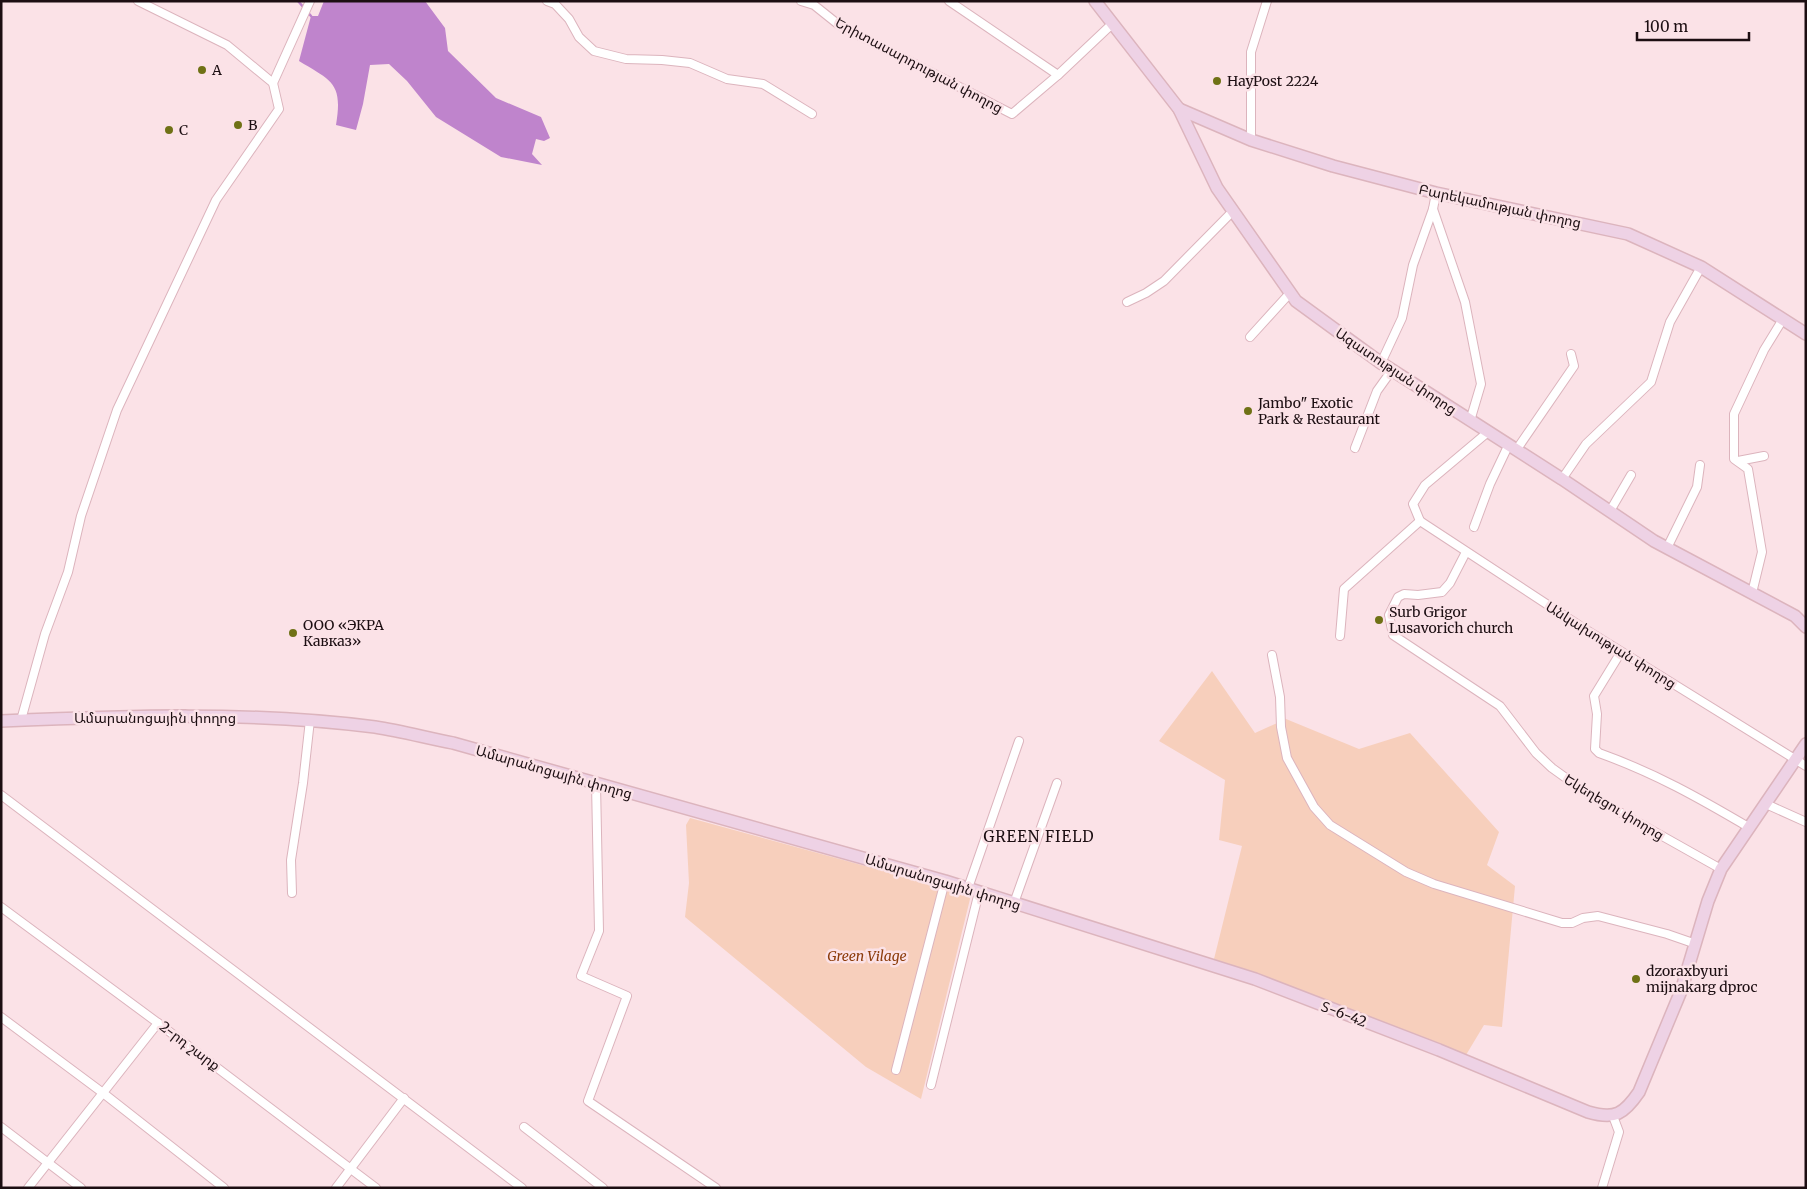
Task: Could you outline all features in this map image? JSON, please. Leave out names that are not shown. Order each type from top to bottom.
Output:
[{"type":"main road","name":"Ազատության փողոց","points":[[1095,1],[1179,109],[1217,188],[1296,301],[1380,363],[1562,478],[1654,541],[1796,616],[1806,627]]},
{"type":"main road","name":"Բարեկամության փողոց","points":[[1179,109],[1251,140],[1334,166],[1436,192],[1628,234],[1701,267],[1806,334]]},
{"type":"main road","name":"Ամարանոցային փողոց","points":[[20,720],[164,715],[310,720],[377,728],[453,743],[945,881],[1072,921]]},
{"type":"main road","name":"Տ-6-42","points":[[1,720],[20,720]]},
{"type":"main road","points":[[1613,1116],[1631,1104],[1639,1092],[1681,990],[1708,902],[1721,870],[1806,744]]},
{"type":"main road","name":"Տ-6-42","points":[[1072,921],[1255,979],[1439,1050],[1588,1112],[1602,1116],[1613,1116]]},
{"type":"street","points":[[138,1],[227,45],[273,82]]},
{"type":"street","points":[[20,720],[45,634],[68,572],[81,516],[117,410],[216,200],[278,109],[273,82],[310,1]]},
{"type":"street","points":[[547,1],[555,4],[569,19],[579,36],[594,51],[626,59],[690,63],[727,79],[763,84],[812,114]]},
{"type":"street","name":"Երիտասարդության փողոց","points":[[801,1],[814,5],[839,25],[1012,114],[1058,75]]},
{"type":"street","points":[[949,1],[1058,75],[1112,24]]},
{"type":"street","points":[[1251,140],[1251,52],[1267,1]]},
{"type":"street","points":[[1380,363],[1402,318],[1413,265],[1433,209],[1436,192]]},
{"type":"street","points":[[1433,209],[1465,302],[1481,384],[1470,421]]},
{"type":"street","points":[[1127,302],[1164,282],[1233,211]]},
{"type":"street","points":[[1562,478],[1586,444],[1651,382],[1670,322],[1701,267]]},
{"type":"street","points":[[1250,337],[1290,293]]},
{"type":"street","points":[[1752,593],[1762,552],[1748,469],[1734,459],[1734,414],[1764,350],[1783,319]]},
{"type":"street","points":[[1474,527],[1490,484],[1513,447],[1574,366],[1571,354]]},
{"type":"street","points":[[1355,448],[1377,391],[1392,370]]},
{"type":"street","points":[[1340,636],[1344,590],[1420,521],[1413,504],[1425,484],[1488,432]]},
{"type":"street","points":[[1738,462],[1764,456]]},
{"type":"street","points":[[1667,548],[1697,487],[1700,465]]},
{"type":"street","points":[[1610,512],[1631,475]]},
{"type":"street","name":"Անկախության փողոց","points":[[1420,521],[1621,652],[1806,766]]},
{"type":"street","name":"Եկեղեցու փողոց","points":[[1466,552],[1450,583],[1442,592],[1418,595],[1404,594],[1398,597],[1389,615],[1393,635],[1500,706],[1536,753],[1552,768],[1591,796],[1721,870]]},
{"type":"street","points":[[1621,652],[1594,696],[1598,714],[1595,749],[1599,753],[1660,777],[1699,797],[1750,828]]},
{"type":"street","points":[[1272,655],[1280,697],[1287,758],[1314,807],[1330,825],[1406,872],[1434,884],[1562,922],[1572,923],[1583,918],[1598,916],[1667,934],[1696,944]]},
{"type":"street","points":[[292,893],[291,860],[303,783],[310,720]]},
{"type":"street","points":[[931,1085],[973,890],[1019,741]]},
{"type":"street","points":[[1014,903],[1057,783]]},
{"type":"street","points":[[596,784],[599,931],[581,976],[627,996],[588,1101],[716,1188]]},
{"type":"street","points":[[1,795],[522,1188]]},
{"type":"street","points":[[1766,804],[1806,822]]},
{"type":"street","points":[[896,1070],[945,881]]},
{"type":"street","name":"2-րդ շարք","points":[[1,907],[158,1022],[376,1188]]},
{"type":"street","points":[[1,1017],[103,1093],[224,1188]]},
{"type":"street","points":[[28,1188],[158,1022]]},
{"type":"street","points":[[336,1188],[404,1098]]},
{"type":"street","points":[[1602,1188],[1619,1132],[1613,1116]]},
{"type":"street","points":[[1,1127],[81,1188]]},
{"type":"street","points":[[524,1127],[602,1188]]},
{"type":"green space","points":[[1212,671],[1255,733],[1286,719],[1359,749],[1410,733],[1499,832],[1487,865],[1515,886],[1502,1027],[1484,1025],[1466,1055],[1214,959],[1242,846],[1219,840],[1225,780],[1159,741]]},
{"type":"green space","name":"Green Vilage","points":[[690,818],[971,895],[921,1099],[866,1067],[685,917],[689,883],[686,825]]},
{"type":"shaded area","points":[[324,1],[425,1],[445,28],[448,51],[496,98],[541,117],[550,138],[544,141],[536,139],[532,154],[542,165],[501,157],[436,117],[407,81],[389,64],[370,65],[356,130],[336,125],[338,100],[332,85],[327,79],[299,61],[311,16],[318,16]]},
{"type":"waterway","points":[[298,1],[311,16]]},
{"type":"place","name":"A","points":[[202,70]]},
{"type":"place","name":"HayPost 2224","points":[[1217,81]]},
{"type":"place","name":"B","points":[[238,125]]},
{"type":"place","name":"C","points":[[169,130]]},
{"type":"place","name":"Jambo\" Exotic Park & Restaurant","points":[[1248,411]]},
{"type":"place","name":"Surb Grigor Lusavorich church","points":[[1379,620]]},
{"type":"place","name":"ООО «ЭКРА Кавказ»","points":[[293,633]]},
{"type":"place","name":"dzoraxbyuri mijnakarg dproc","points":[[1636,979]]},
{"type":"district","name":"GREEN FIELD","points":[[1039,836]]}]
